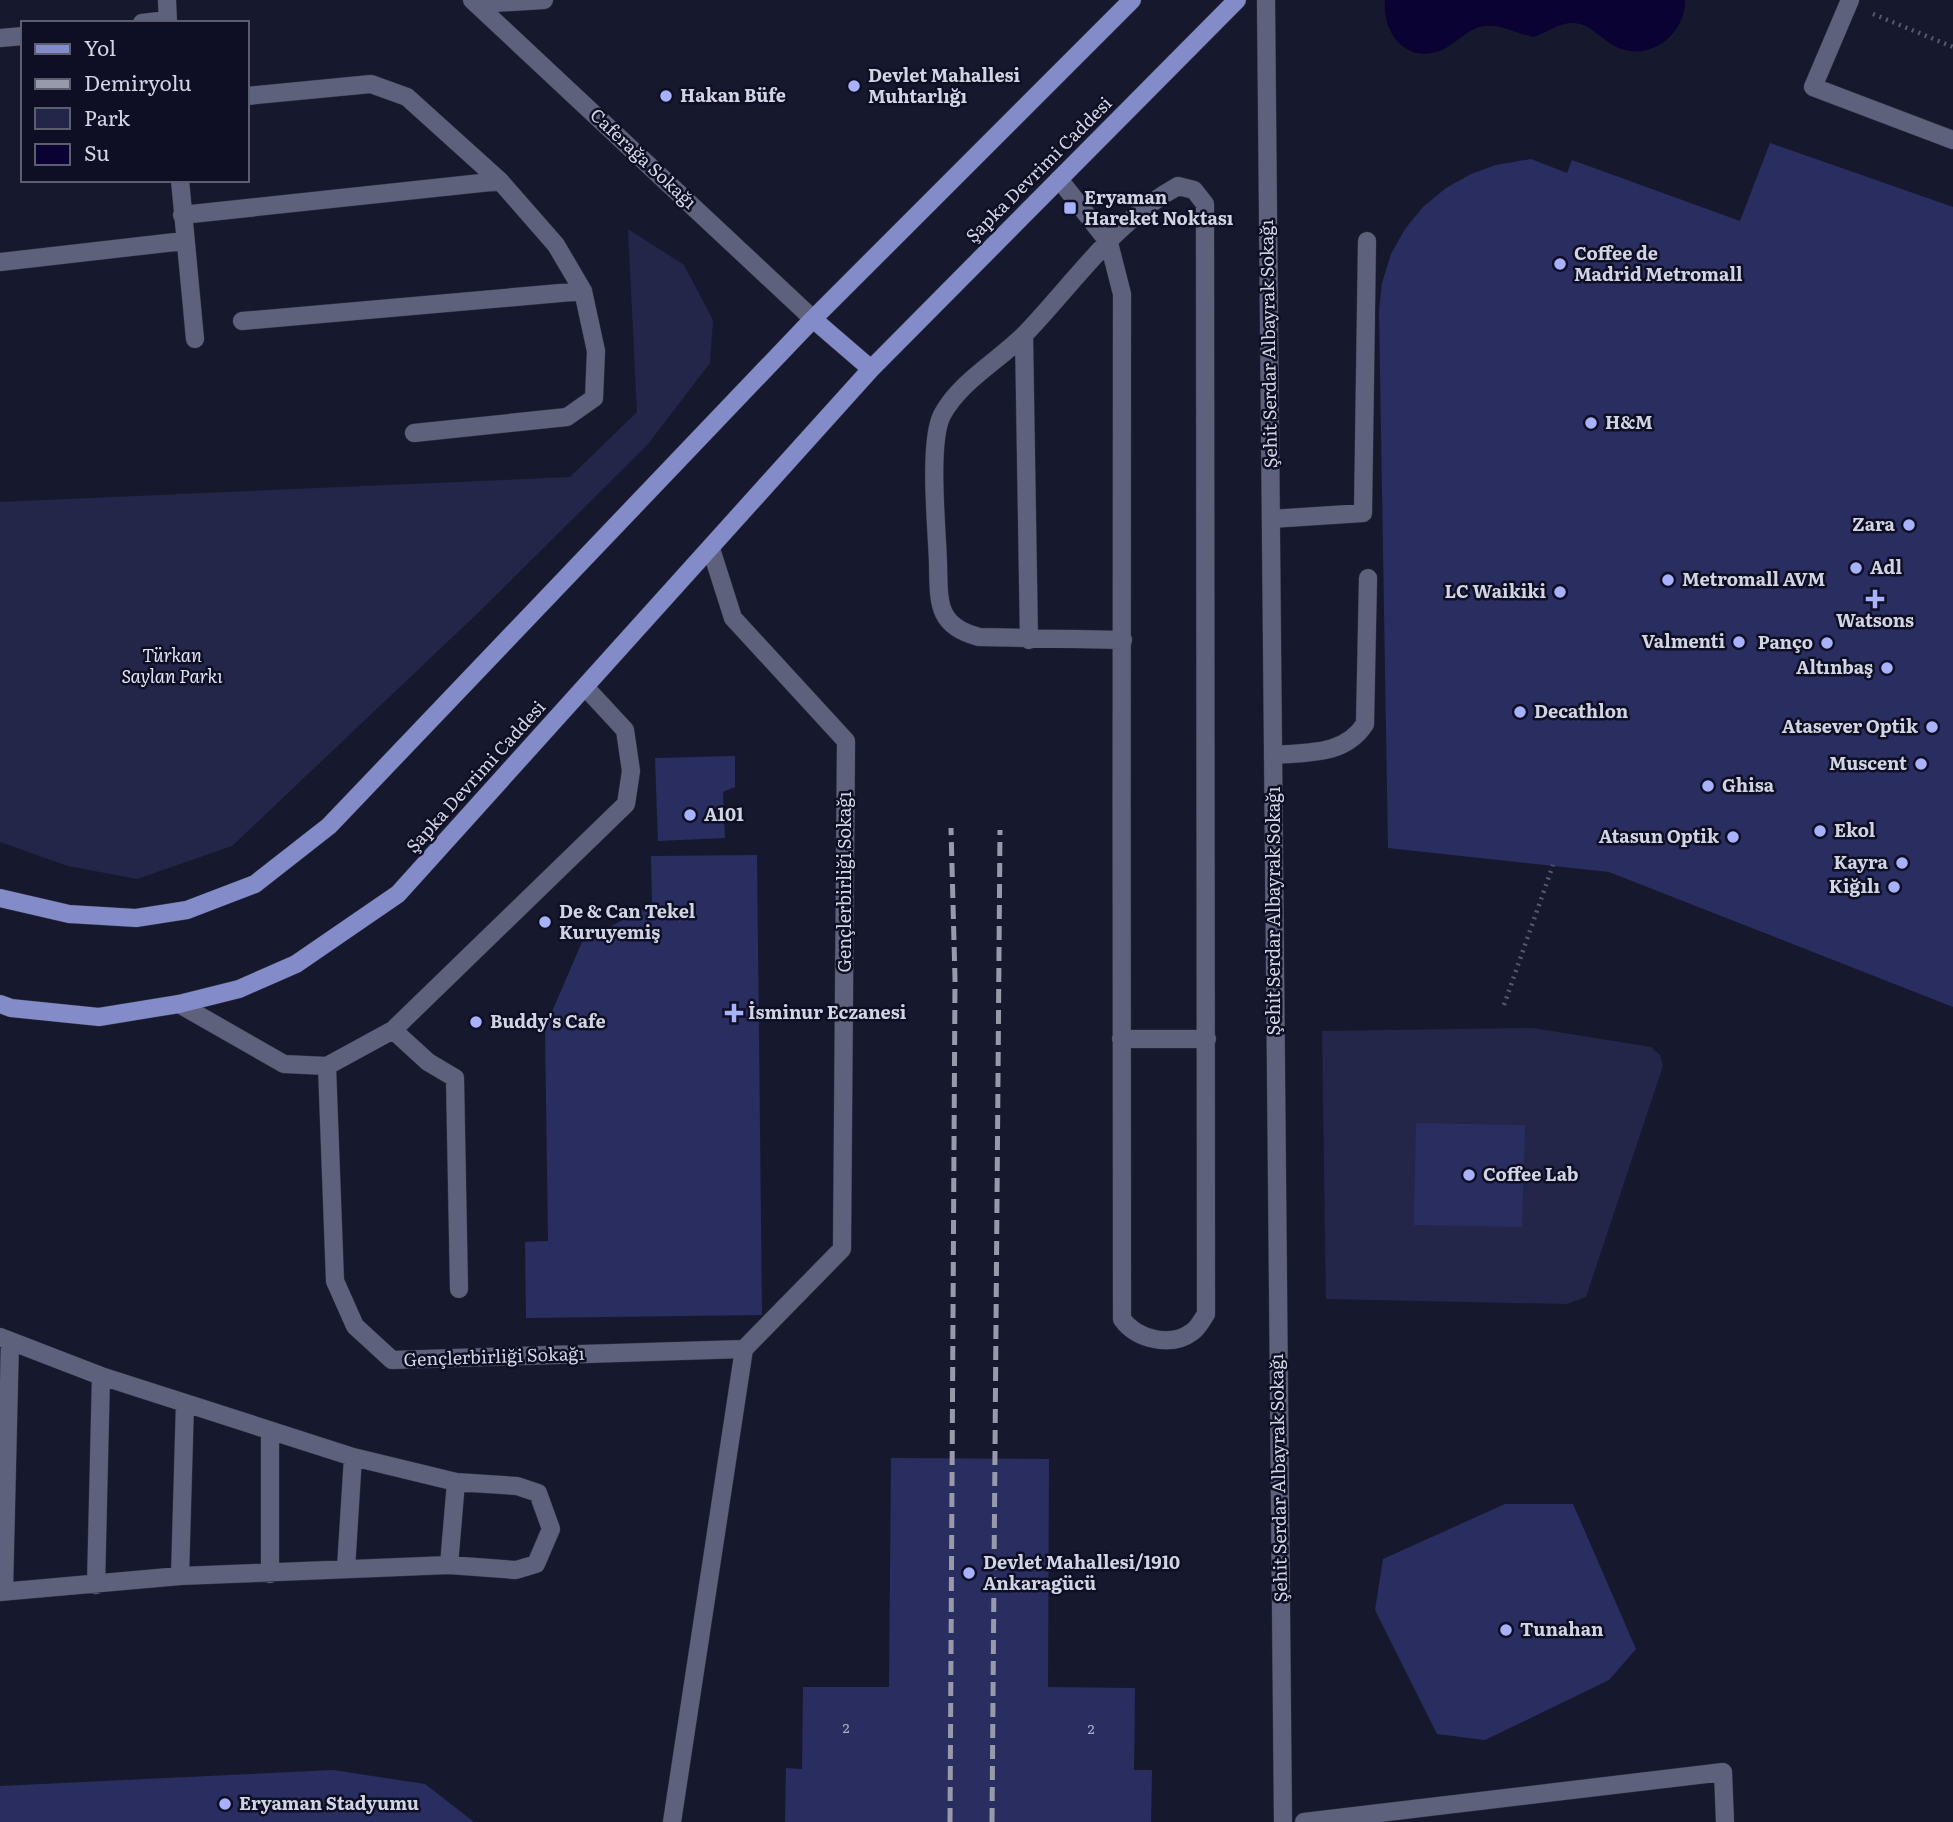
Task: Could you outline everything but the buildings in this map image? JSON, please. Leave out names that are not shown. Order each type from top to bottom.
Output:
[{"type":"main road","points":[[0,898],[69,914],[136,918],[187,910],[255,884],[329,826],[813,319],[1132,0]]},
{"type":"main road","name":"Şapka Devrimi Caddesi","points":[[0,1004],[11,1008],[99,1017],[179,1004],[239,989],[296,964],[398,894],[871,369],[1237,0]]},
{"type":"main road","points":[[813,319],[871,369]]},
{"type":"street","points":[[167,0],[168,21]]},
{"type":"street","points":[[475,2],[544,0]]},
{"type":"street","name":"Şehit Serdar Albayrak Sokağı","points":[[1266,0],[1283,1822]]},
{"type":"street","name":"Caferağa Sokağı","points":[[475,2],[813,319]]},
{"type":"street","points":[[1850,2],[1813,87],[1953,140]]},
{"type":"street","points":[[0,38],[21,36]]},
{"type":"street","points":[[248,96],[371,85],[407,97],[500,181],[556,245],[583,291],[596,351],[594,398],[567,417],[414,433]]},
{"type":"street","points":[[1059,179],[1109,243],[1122,294],[1123,640],[1122,1319],[1131,1332],[1150,1338],[1180,1339],[1195,1331],[1206,1314],[1207,1039],[1205,204],[1194,190],[1178,186],[1159,197],[1109,243],[1024,335],[960,391],[942,416],[936,442],[938,584],[947,622],[961,632],[1029,639],[1123,640]]},
{"type":"street","points":[[182,215],[500,181]]},
{"type":"street","points":[[180,182],[195,339]]},
{"type":"street","points":[[0,262],[184,241]]},
{"type":"street","points":[[1271,519],[1363,513],[1367,241]]},
{"type":"street","points":[[242,321],[583,291]]},
{"type":"street","points":[[1024,335],[1029,639]]},
{"type":"street","name":"Gençlerbirliği Sokağı","points":[[327,1066],[335,1281],[355,1326],[392,1360],[744,1349],[842,1249],[846,741],[733,618],[711,549]]},
{"type":"street","points":[[1273,755],[1335,749],[1356,738],[1365,724],[1368,578]]},
{"type":"street","points":[[179,1004],[284,1065],[327,1066],[393,1030],[626,804],[631,771],[625,730],[586,688]]},
{"type":"street","points":[[393,1030],[428,1062],[455,1078],[459,1289]]},
{"type":"street","points":[[1121,1040],[1207,1039]]},
{"type":"street","points":[[5,1339],[102,1376],[352,1457],[456,1482],[517,1486],[538,1493],[551,1529],[536,1564],[516,1570],[449,1565],[346,1568],[270,1574],[180,1576],[2,1592],[5,1339]]},
{"type":"street","points":[[672,1822],[744,1349]]},
{"type":"street","points":[[96,1585],[102,1376]]},
{"type":"street","points":[[180,1576],[185,1403]]},
{"type":"street","points":[[270,1431],[270,1574]]},
{"type":"street","points":[[346,1568],[352,1457]]},
{"type":"street","points":[[449,1565],[456,1482]]},
{"type":"street","points":[[1304,1822],[1723,1772],[1725,1822]]},
{"type":"path","points":[[1850,2],[1953,47]]},
{"type":"path","points":[[1504,1005],[1553,866]]},
{"type":"green space","name":"Türkan Saylan Parkı","points":[[628,229],[684,265],[713,320],[710,363],[648,444],[480,611],[232,846],[137,879],[68,866],[0,842],[0,502],[570,477],[637,412]]},
{"type":"green space","points":[[1533,1028],[1651,1047],[1660,1055],[1663,1066],[1586,1297],[1567,1304],[1326,1299],[1322,1031]]},
{"type":"water","points":[[1385,0],[1685,0],[1684,11],[1674,32],[1656,47],[1645,50],[1622,49],[1581,24],[1569,23],[1533,37],[1497,26],[1479,27],[1448,47],[1429,54],[1417,53],[1399,43],[1388,24]]},
{"type":"railway","points":[[950,1822],[955,979],[951,828]]},
{"type":"railway","points":[[992,1822],[1000,830]]},
{"type":"place","name":"Devlet Mahallesi Muhtarlığı","points":[[854,86]]},
{"type":"place","name":"Hakan Büfe","points":[[666,96]]},
{"type":"place","name":"Eryaman Hareket Noktası","points":[[1070,208]]},
{"type":"place","name":"Coffee de Madrid Metromall","points":[[1560,264]]},
{"type":"place","name":"H&M","points":[[1591,423]]},
{"type":"place","name":"Zara","points":[[1909,525]]},
{"type":"place","name":"Adl","points":[[1856,568]]},
{"type":"place","name":"Metromall AVM","points":[[1668,580]]},
{"type":"place","name":"LC Waikiki","points":[[1560,592]]},
{"type":"place","name":"Watsons","points":[[1875,599]]},
{"type":"place","name":"Valmenti","points":[[1739,642]]},
{"type":"place","name":"Panço","points":[[1827,643]]},
{"type":"place","name":"Altınbaş","points":[[1887,668]]},
{"type":"place","name":"Decathlon","points":[[1520,712]]},
{"type":"place","name":"Atasever Optik","points":[[1932,727]]},
{"type":"place","name":"Muscent","points":[[1921,764]]},
{"type":"place","name":"Ghisa","points":[[1708,786]]},
{"type":"place","name":"A101","points":[[690,815]]},
{"type":"place","name":"Ekol","points":[[1820,831]]},
{"type":"place","name":"Atasun Optik","points":[[1733,837]]},
{"type":"place","name":"Kayra","points":[[1902,863]]},
{"type":"place","name":"Kiğılı","points":[[1894,887]]},
{"type":"place","name":"De & Can Tekel Kuruyemiş","points":[[545,922]]},
{"type":"place","name":"İsminur Eczanesi","points":[[734,1013]]},
{"type":"place","name":"Buddy's Cafe","points":[[476,1022]]},
{"type":"place","name":"Coffee Lab","points":[[1469,1175]]},
{"type":"place","name":"Devlet Mahallesi/1910 Ankaragücü","points":[[969,1573]]},
{"type":"place","name":"Tunahan","points":[[1506,1630]]},
{"type":"place","name":"Eryaman Stadyumu","points":[[225,1804]]}]
